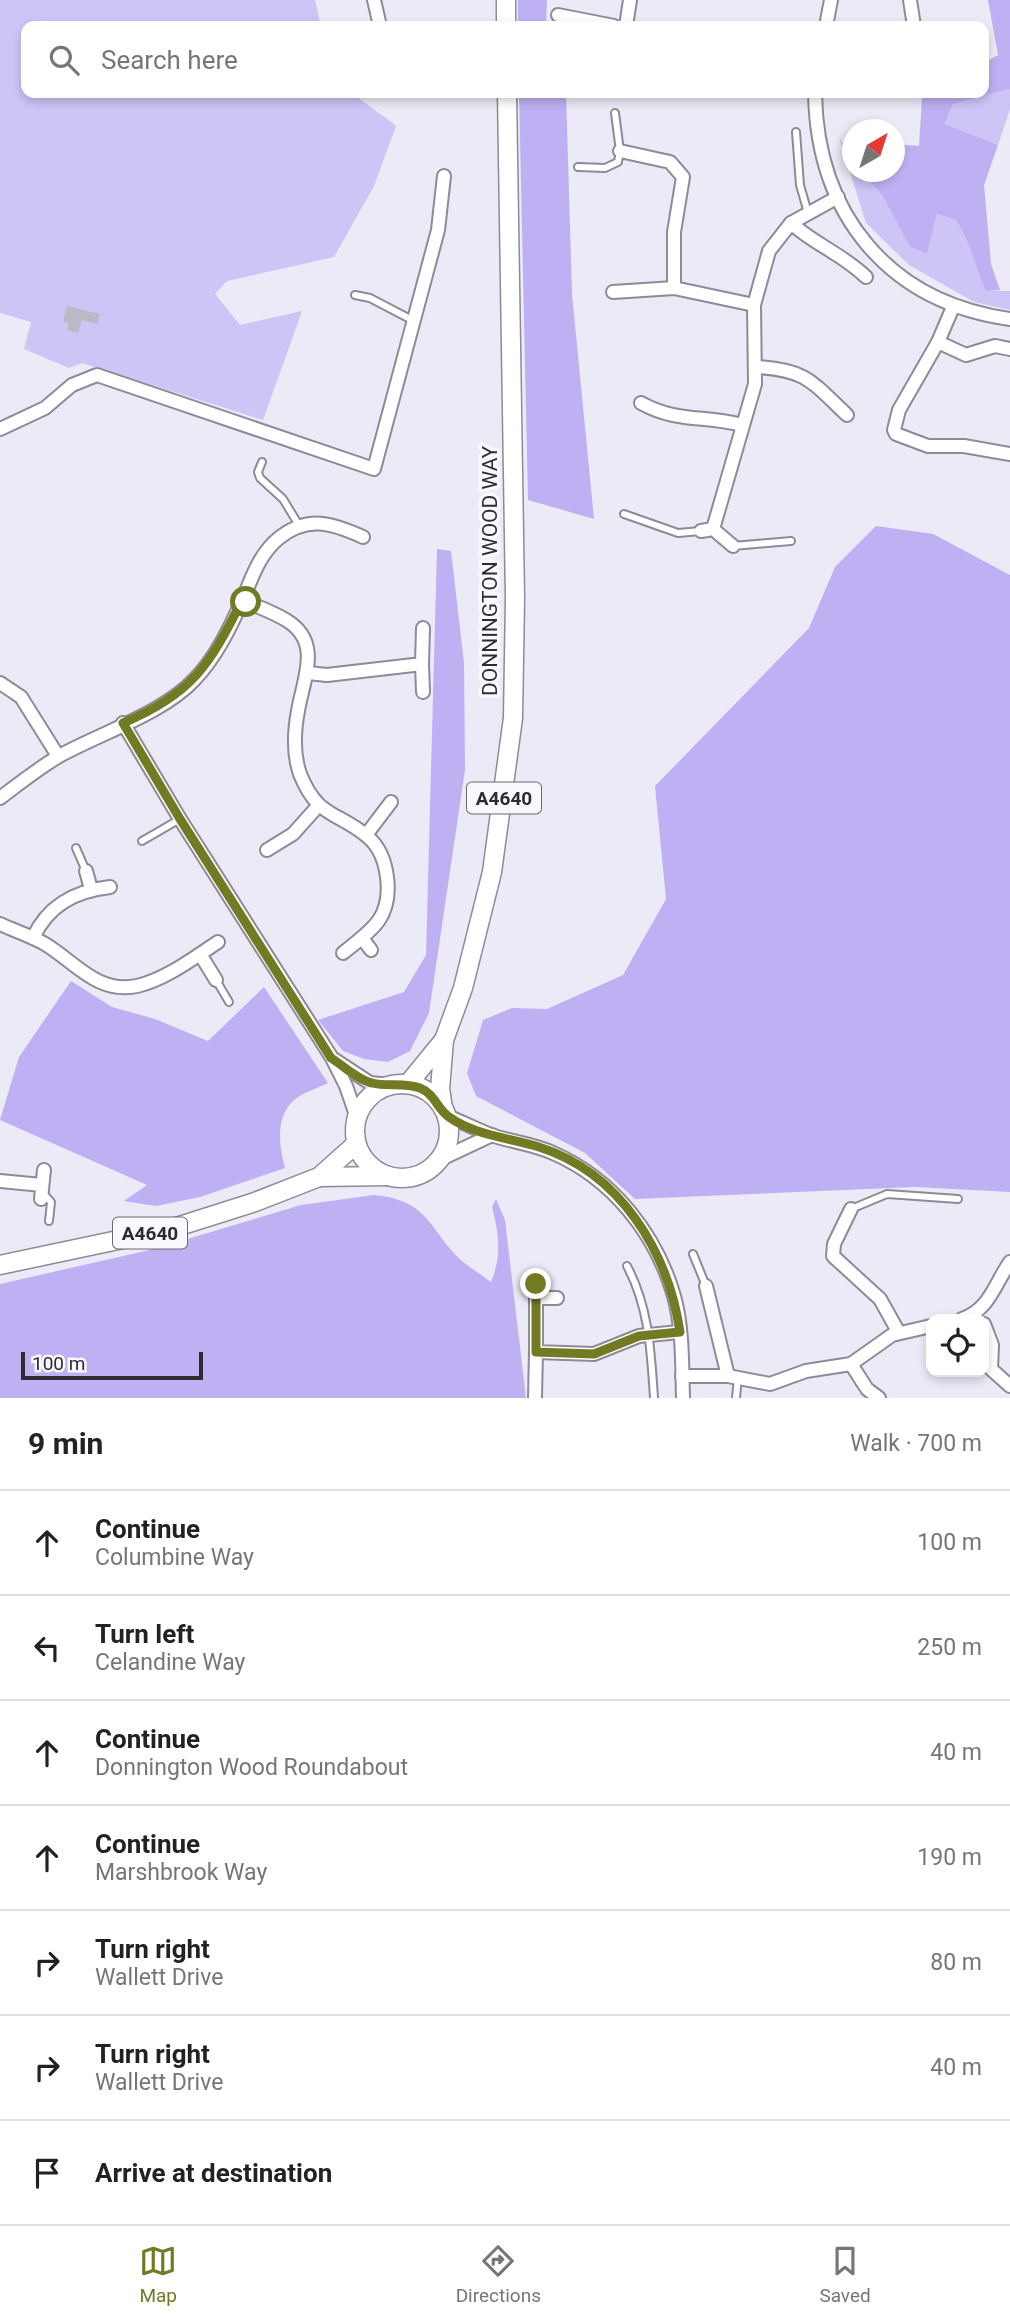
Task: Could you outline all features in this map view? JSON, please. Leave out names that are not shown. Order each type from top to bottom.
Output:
[{"type":"main road","points":[[506,0],[506,21]]},
{"type":"main road","name":"DONNINGTON WOOD WAY","points":[[445,1112],[440,1089],[444,1040],[463,988],[492,872],[513,718],[515,599],[507,98]]},
{"type":"main road","name":"DONNINGTON WOOD WAY","points":[[399,1085],[444,1040]]},
{"type":"main road","points":[[399,1085],[434,1096],[445,1112]]},
{"type":"main road","name":"A4640","points":[[357,1118],[364,1104],[375,1092],[399,1085]]},
{"type":"main road","name":"A4640","points":[[0,1265],[170,1229],[319,1177],[411,1178],[433,1168],[441,1159],[449,1131],[445,1112]]},
{"type":"main road","points":[[357,1118],[356,1144],[374,1169],[387,1176]]},
{"type":"main road","name":"A4640","points":[[319,1177],[356,1144]]},
{"type":"street","points":[[374,0],[379,21]]},
{"type":"street","points":[[627,21],[631,0]]},
{"type":"street","points":[[828,21],[831,0]]},
{"type":"street","points":[[910,0],[913,21]]},
{"type":"street","points":[[558,15],[589,21]]},
{"type":"street","points":[[816,98],[816,117],[824,168],[857,232],[895,273],[953,306],[1010,319]]},
{"type":"street","points":[[620,151],[670,162],[683,177],[674,232],[674,288]]},
{"type":"street","points":[[0,429],[45,408],[72,385],[97,375],[374,469],[438,230],[444,176]]},
{"type":"street","points":[[733,546],[707,530],[743,425],[757,367],[754,304],[769,251],[791,223],[838,197]]},
{"type":"street","points":[[791,223],[811,240],[846,259],[866,277]]},
{"type":"street","points":[[612,292],[674,288],[754,304]]},
{"type":"street","points":[[953,306],[938,342],[899,410],[894,430],[896,434],[928,446],[964,446],[1010,454]]},
{"type":"street","points":[[938,342],[966,355],[995,346],[1010,349]]},
{"type":"street","points":[[757,367],[781,368],[806,377],[847,415]]},
{"type":"street","points":[[641,403],[676,418],[716,418],[743,425]]},
{"type":"street","points":[[0,797],[58,757],[150,712],[194,681],[214,655],[242,600],[253,570],[279,538],[310,521],[334,524],[363,537]]},
{"type":"street","points":[[242,600],[286,620],[304,640],[309,673],[298,709],[294,748],[299,772],[318,806],[366,835],[383,856],[387,894],[379,920],[344,953]]},
{"type":"street","points":[[422,692],[423,628]]},
{"type":"street","points":[[309,673],[327,675],[422,664]]},
{"type":"street","points":[[0,683],[21,697],[58,757]]},
{"type":"street","points":[[123,723],[180,819],[331,1058],[346,1086],[357,1118]]},
{"type":"street","points":[[267,850],[293,834],[318,806]]},
{"type":"street","points":[[366,835],[382,806]]},
{"type":"street","points":[[86,871],[91,889]]},
{"type":"street","points":[[33,938],[50,911],[91,889],[115,884]]},
{"type":"street","points":[[0,925],[33,938],[86,976],[120,987],[136,986],[153,980],[218,942]]},
{"type":"street","points":[[362,938],[372,950]]},
{"type":"street","points":[[200,954],[216,980]]},
{"type":"street","points":[[331,1058],[370,1083],[399,1085]]},
{"type":"street","points":[[445,1112],[492,1135],[556,1154],[590,1174],[618,1196],[642,1227],[660,1260],[675,1299],[680,1332],[683,1398]]},
{"type":"street","points":[[441,1159],[492,1135]]},
{"type":"street","points":[[0,1181],[42,1192],[44,1170]]},
{"type":"street","points":[[851,1209],[834,1244],[833,1256],[880,1299],[899,1333]]},
{"type":"street","points":[[984,1314],[1010,1262]]},
{"type":"street","points":[[535,1398],[536,1284]]},
{"type":"street","points":[[706,1286],[733,1377]]},
{"type":"street","points":[[537,1298],[557,1298]]},
{"type":"street","points":[[682,1376],[733,1377],[770,1384],[806,1371],[851,1364],[899,1333],[926,1327]]},
{"type":"street","points":[[536,1352],[594,1354],[647,1335],[680,1332]]},
{"type":"street","points":[[989,1338],[992,1345],[991,1369],[1010,1386]]},
{"type":"street","points":[[851,1364],[867,1389],[879,1398]]},
{"type":"lane","points":[[578,167],[613,166],[618,162],[620,151],[615,113]]},
{"type":"lane","points":[[796,132],[800,185],[808,213]]},
{"type":"lane","points":[[355,295],[370,298],[414,321]]},
{"type":"lane","points":[[261,462],[258,472],[260,478],[283,499],[300,527]]},
{"type":"lane","points":[[624,514],[678,533],[707,530]]},
{"type":"lane","points":[[733,546],[791,541]]},
{"type":"lane","points":[[142,841],[180,819]]},
{"type":"lane","points":[[76,848],[86,871]]},
{"type":"lane","points":[[216,980],[229,1002]]},
{"type":"lane","points":[[42,1192],[51,1202],[49,1221]]},
{"type":"lane","points":[[851,1209],[887,1194],[958,1199]]},
{"type":"lane","points":[[693,1254],[706,1286]]},
{"type":"lane","points":[[627,1266],[640,1295],[653,1398]]},
{"type":"lane","points":[[733,1377],[736,1398]]},
{"type":"shaded area","points":[[0,0],[315,0],[320,21],[21,21],[21,98],[359,98],[396,126],[374,186],[334,257],[227,281],[215,294],[240,325],[302,311],[263,420],[82,363],[69,368],[24,349],[31,322],[0,313]]},
{"type":"shaded area","points":[[518,0],[547,0],[546,21],[518,21]]},
{"type":"shaded area","points":[[988,0],[1010,0],[1010,89],[989,95],[989,60],[998,55]]},
{"type":"shaded area","points":[[1010,89],[1010,109],[998,145],[945,125],[953,104],[976,98],[989,98],[989,95]]},
{"type":"shaded area","points":[[519,98],[566,98],[572,294],[594,519],[528,500]]},
{"type":"shaded area","points":[[922,98],[976,98],[953,104],[945,124],[998,145],[984,185],[991,264],[1000,290],[986,291],[956,220],[937,214],[927,254],[910,247],[882,195],[870,182],[905,182],[905,145],[919,146]]},
{"type":"shaded area","points":[[853,182],[870,182],[882,195],[910,247],[927,254],[937,214],[956,220],[986,291],[1010,291],[1010,310],[974,302],[909,265],[866,223]]},
{"type":"shaded area","points":[[876,526],[933,534],[1010,575],[1010,1192],[915,1187],[635,1199],[585,1153],[476,1096],[467,1073],[483,1020],[512,1008],[547,1009],[623,975],[666,899],[655,786],[809,628],[835,567]]},
{"type":"shaded area","points":[[437,549],[451,551],[464,663],[465,770],[429,1013],[410,1051],[388,1062],[364,1059],[343,1051],[318,1020],[404,992],[426,955]]},
{"type":"shaded area","points":[[71,981],[112,1007],[155,1019],[208,1041],[264,987],[328,1083],[297,1097],[288,1107],[280,1132],[285,1168],[200,1197],[156,1206],[124,1201],[147,1185],[0,1120],[19,1057]]},
{"type":"shaded area","points":[[374,1195],[393,1198],[418,1210],[463,1262],[491,1282],[498,1254],[498,1236],[492,1207],[496,1199],[505,1220],[526,1398],[0,1398],[0,1284],[154,1249],[301,1205]]},
{"type":"building","points":[[67,306],[100,314],[97,324],[82,320],[78,333],[67,330],[69,323],[63,321]]},
{"type":"route","points":[[246,602],[242,600],[214,655],[194,681],[150,712],[123,723],[180,819],[331,1058],[370,1083],[408,1084],[422,1088],[434,1096],[447,1116],[492,1135],[540,1147],[590,1174],[618,1196],[642,1227],[667,1274],[675,1299],[680,1332],[639,1336],[594,1354],[536,1352],[536,1284]]}]
